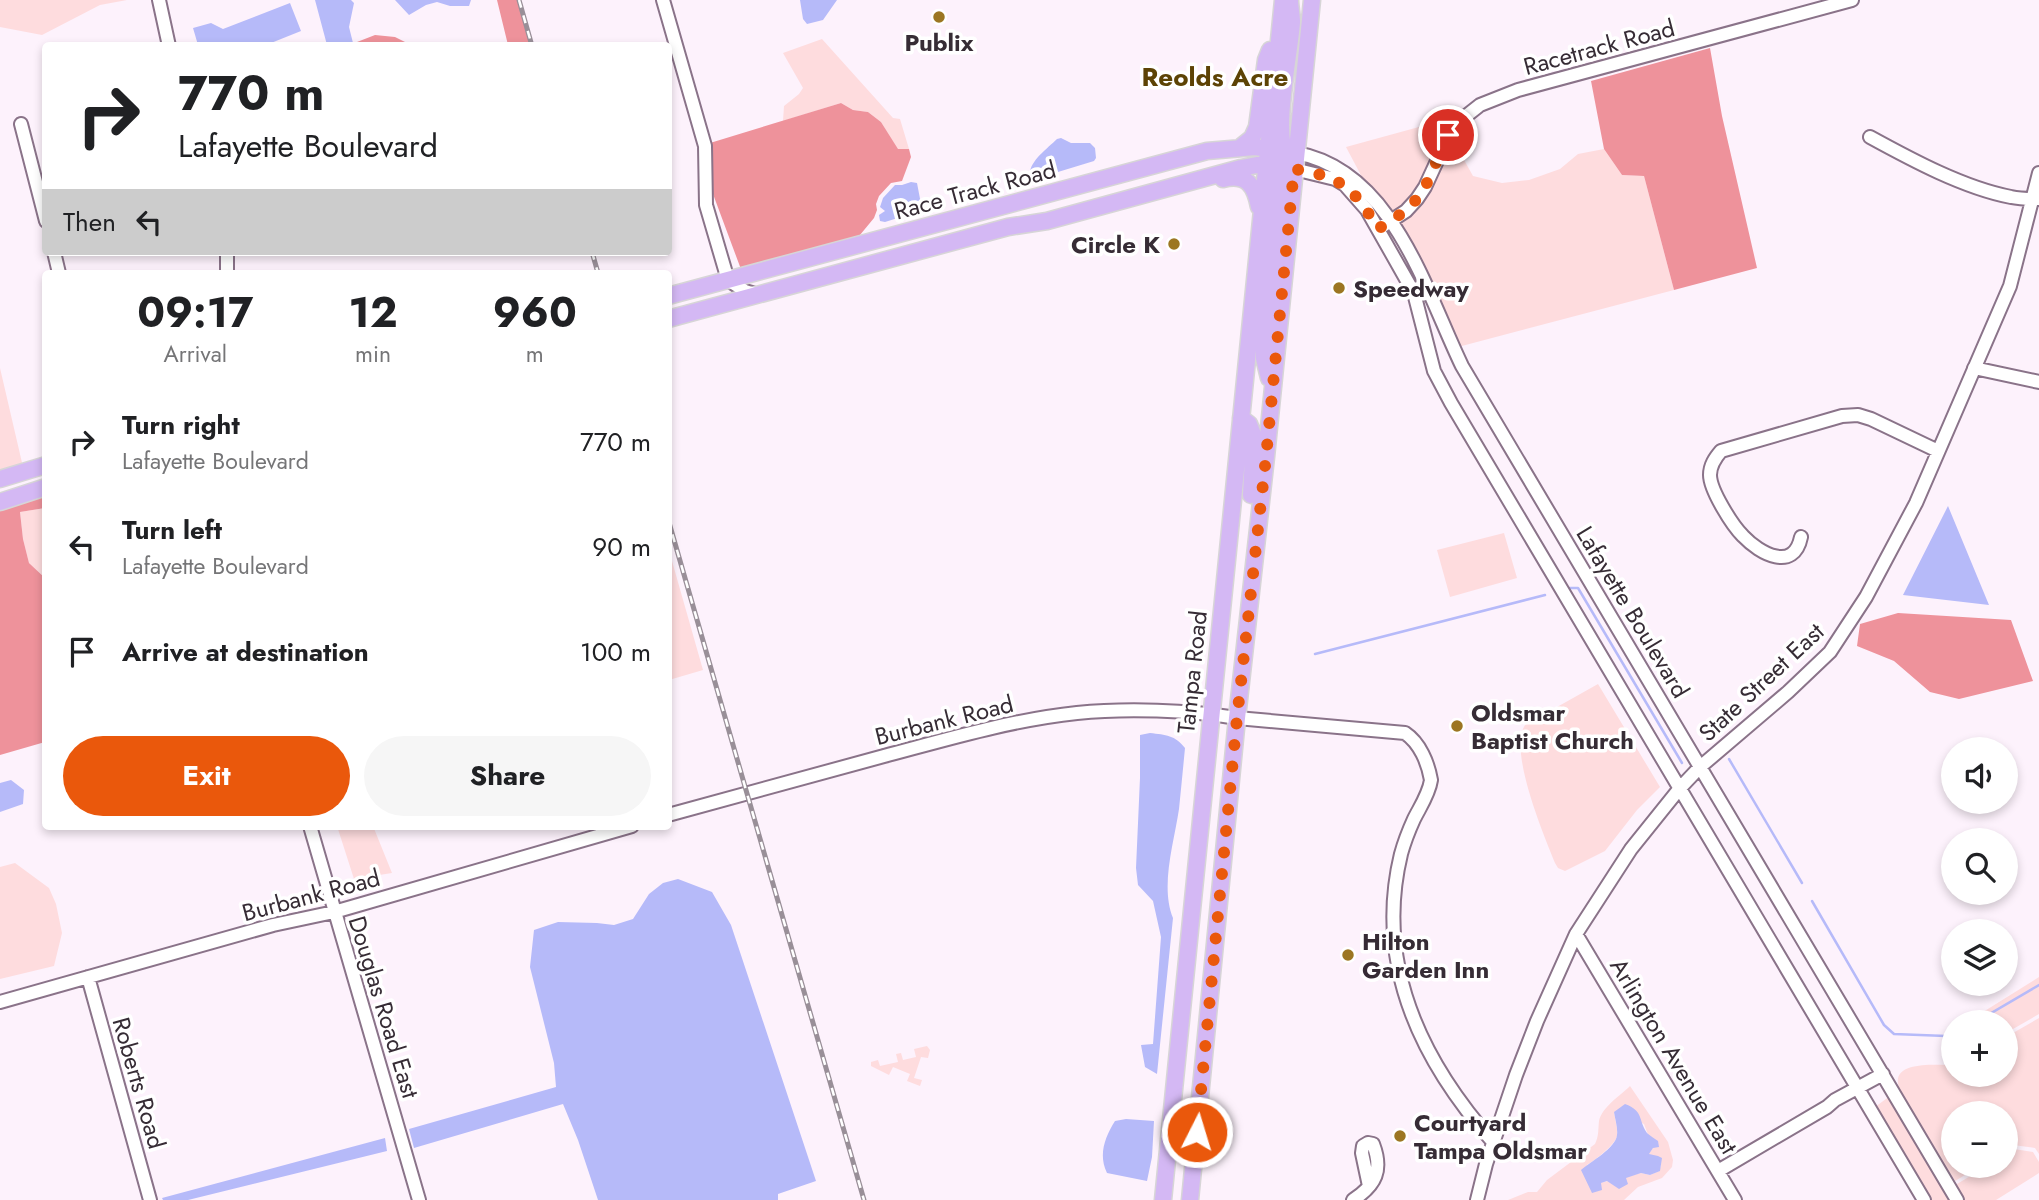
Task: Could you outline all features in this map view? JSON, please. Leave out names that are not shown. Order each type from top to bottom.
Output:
[{"type":"main road","points":[[1276,156],[1279,32],[1283,0]]},
{"type":"main road","points":[[1276,156],[1292,20],[1290,0]]},
{"type":"main road","points":[[1008,227],[1082,204],[1276,156],[1299,121],[1312,0]]},
{"type":"main road","points":[[1242,146],[1252,138],[1257,127],[1266,60],[1279,32]]},
{"type":"main road","name":"Race Track Road","points":[[672,295],[1207,150],[1242,146],[1276,156]]},
{"type":"main road","name":"Race Track Road","points":[[672,318],[1008,227],[1047,221],[1241,169],[1276,156]]},
{"type":"main road","name":"Tampa Road","points":[[1163,1200],[1261,218],[1276,156]]},
{"type":"main road","name":"Tampa Road","points":[[1190,1200],[1272,390],[1276,156]]},
{"type":"main road","points":[[1008,227],[1016,213],[1024,209],[1150,175],[1182,157]]},
{"type":"main road","points":[[1047,221],[1080,218],[1238,177],[1253,187],[1257,194],[1261,218]]},
{"type":"main road","points":[[977,213],[998,217],[1008,227]]},
{"type":"main road","points":[[943,222],[950,231],[971,237]]},
{"type":"main road","points":[[820,278],[838,265],[933,237],[941,229],[943,222]]},
{"type":"main road","points":[[782,265],[802,283]]},
{"type":"main road","points":[[1241,418],[1249,424],[1254,437],[1248,523],[1254,567]]},
{"type":"main road","points":[[0,479],[42,465]]},
{"type":"main road","points":[[0,502],[42,488]]},
{"type":"street","points":[[159,0],[168,42]]},
{"type":"street","points":[[663,0],[705,146],[706,205],[728,280],[744,291],[758,295]]},
{"type":"street","name":"Racetrack Road","points":[[1384,225],[1406,211],[1417,199],[1448,135],[1480,105],[1518,90],[1852,0]]},
{"type":"street","points":[[21,124],[42,205]]},
{"type":"street","points":[[1870,137],[1909,158],[1964,182],[2011,197],[2036,199]]},
{"type":"street","name":"Lafayette Boulevard","points":[[1276,156],[1326,161],[1348,173],[1373,198],[1413,292],[1434,371],[1451,403],[1924,1200]]},
{"type":"street","name":"State Street East","points":[[1477,1200],[1516,1075],[1576,934],[1631,849],[1680,788],[1700,767],[1788,692],[1830,652],[1866,597],[1916,503],[2010,286],[2036,199],[2039,173]]},
{"type":"street","name":"Lafayette Boulevard","points":[[1384,225],[1422,275],[1462,366],[1957,1200]]},
{"type":"street","points":[[1974,368],[2039,382]]},
{"type":"street","points":[[1801,537],[1793,555],[1784,558],[1769,554],[1741,535],[1711,485],[1710,472],[1720,451],[1842,415],[1858,415],[1938,451]]},
{"type":"street","name":"Burbank Road","points":[[672,814],[1009,724],[1080,713],[1211,714],[1401,733],[1411,737],[1418,746],[1431,780],[1402,854],[1393,922],[1404,991],[1414,1023],[1431,1058],[1493,1142]]},
{"type":"street","name":"Douglas Road East","points":[[311,830],[419,1200]]},
{"type":"street","name":"Burbank Road","points":[[0,1002],[273,925],[334,912],[618,830]]},
{"type":"street","name":"Arlington Avenue East","points":[[1576,934],[1735,1200]]},
{"type":"street","name":"Roberts Road","points":[[88,977],[150,1200]]},
{"type":"street","points":[[1718,1171],[1883,1074]]},
{"type":"street","points":[[1353,1200],[1368,1186]]},
{"type":"shaded area","points":[[0,0],[127,0],[100,5],[42,35],[0,27]]},
{"type":"shaded area","points":[[497,0],[519,0],[531,42],[507,42]]},
{"type":"shaded area","points":[[375,35],[395,37],[405,42],[357,42]]},
{"type":"shaded area","points":[[822,39],[893,118],[900,119],[909,149],[898,150],[881,122],[868,112],[853,110],[841,103],[783,121],[784,106],[803,88],[783,53]]},
{"type":"shaded area","points":[[1710,48],[1722,116],[1757,268],[1674,290],[1644,176],[1622,175],[1604,149],[1591,81]]},
{"type":"shaded area","points":[[841,103],[853,110],[868,112],[881,122],[898,149],[909,149],[911,157],[902,181],[891,183],[879,196],[874,218],[855,241],[742,272],[710,186],[710,143]]},
{"type":"shaded area","points":[[1459,116],[1422,183],[1403,206],[1391,215],[1364,181],[1346,147]]},
{"type":"shaded area","points":[[1460,128],[1458,149],[1473,176],[1502,183],[1529,180],[1560,169],[1578,154],[1604,149],[1622,175],[1644,176],[1674,290],[1458,347],[1396,222]]},
{"type":"shaded area","points":[[0,368],[23,467],[0,474]]},
{"type":"shaded area","points":[[42,496],[42,508],[20,512],[29,563],[42,575],[42,743],[0,755],[0,510]]},
{"type":"shaded area","points":[[42,508],[42,575],[29,563],[20,512]]},
{"type":"shaded area","points":[[1504,533],[1517,578],[1450,597],[1437,550]]},
{"type":"shaded area","points":[[672,561],[703,670],[672,679]]},
{"type":"shaded area","points":[[1898,613],[2011,620],[2033,681],[1959,699],[1930,692],[1894,661],[1857,646],[1860,624]]},
{"type":"shaded area","points":[[1598,684],[1660,787],[1637,810],[1605,851],[1565,871],[1555,863],[1536,814],[1524,773],[1521,737],[1525,725]]},
{"type":"shaded area","points":[[338,830],[375,830],[392,873],[354,879]]},
{"type":"shaded area","points":[[15,863],[49,888],[56,904],[62,933],[54,966],[0,979],[0,867]]},
{"type":"shaded area","points":[[2039,977],[2039,1014],[2018,1026],[2018,1010],[1986,1010],[2009,996],[2018,996],[2018,990]]},
{"type":"shaded area","points":[[2039,1018],[2039,1154],[2035,1148],[2018,1146],[2018,1101],[1941,1101],[1941,1158],[1900,1090],[1900,1073],[1915,1066],[1941,1065],[1941,1087],[2018,1087],[2018,1030]]},
{"type":"shaded area","points":[[927,1046],[930,1050],[928,1058],[921,1057],[914,1078],[922,1080],[920,1086],[907,1081],[910,1074],[893,1067],[889,1075],[871,1066],[871,1062],[878,1060],[880,1066],[898,1062],[896,1054],[901,1053],[903,1060],[916,1057],[914,1049]]},
{"type":"shaded area","points":[[1630,1086],[1668,1142],[1672,1167],[1662,1178],[1638,1187],[1624,1200],[1508,1200],[1528,1192],[1537,1192],[1547,1180],[1595,1144],[1599,1121],[1607,1106]],"holes":[[[1614,1112],[1644,1124],[1653,1148],[1648,1155],[1661,1165],[1659,1171],[1650,1175],[1641,1173],[1600,1183],[1587,1165],[1616,1139]]]},
{"type":"shaded area","points":[[1890,1096],[1951,1200],[1930,1200],[1875,1107]]},
{"type":"shaded area","points":[[2018,1150],[2033,1152],[2039,1162],[2039,1173],[1996,1200],[1962,1200],[1953,1183],[1957,1184],[1967,1178],[2018,1178]]},
{"type":"water","points":[[315,0],[351,0],[354,3],[349,27],[353,42],[326,42]]},
{"type":"water","points":[[395,0],[471,0],[469,6],[450,6],[437,2],[409,15]]},
{"type":"water","points":[[800,0],[837,0],[823,20],[807,24],[803,19]]},
{"type":"water","points":[[290,3],[301,31],[274,42],[197,42],[193,28],[211,23],[223,29]]},
{"type":"water","points":[[1061,138],[1071,143],[1090,143],[1095,148],[1096,158],[1094,161],[1035,179],[1030,176],[1035,161]]},
{"type":"water","points":[[917,183],[920,211],[885,222],[880,221],[879,215],[885,211],[880,207],[883,198],[895,185]]},
{"type":"water","points":[[1948,506],[1989,605],[1903,595]]},
{"type":"water","points":[[1150,733],[1174,738],[1185,748],[1168,878],[1169,906],[1173,918],[1157,1074],[1145,1067],[1141,1045],[1153,1044],[1161,937],[1153,901],[1138,885],[1136,868],[1140,735]]},
{"type":"water","points":[[11,780],[24,790],[23,804],[0,812],[0,783]]},
{"type":"water","points":[[678,879],[712,892],[731,925],[816,1181],[778,1194],[778,1200],[598,1200],[563,1104],[414,1148],[409,1129],[556,1087],[554,1063],[530,967],[534,930],[558,922],[614,925],[633,919],[649,894],[663,883]]},
{"type":"water","points":[[1625,1104],[1635,1110],[1647,1133],[1658,1141],[1659,1147],[1653,1148],[1649,1154],[1662,1158],[1660,1171],[1626,1178],[1628,1184],[1619,1189],[1607,1181],[1601,1183],[1602,1190],[1592,1193],[1581,1170],[1608,1150],[1616,1140],[1614,1112]]},
{"type":"water","points":[[1115,1121],[1154,1121],[1152,1157],[1147,1181],[1107,1173],[1104,1166],[1103,1153],[1108,1133]]},
{"type":"water","points":[[385,1138],[387,1151],[188,1200],[162,1198]]},
{"type":"waterway","points":[[1570,588],[1578,588],[1682,763]]},
{"type":"waterway","points":[[1315,654],[1545,595]]},
{"type":"waterway","points":[[1729,759],[1802,883]]},
{"type":"waterway","points":[[1812,901],[1884,1025],[1894,1034],[1941,1036]]},
{"type":"waterway","points":[[1996,1010],[2039,985]]},
{"type":"railway","points":[[519,0],[531,42]]},
{"type":"railway","points":[[593,256],[597,270]]},
{"type":"railway","points":[[672,533],[864,1200]]},
{"type":"place","name":"Publix","points":[[939,17]]},
{"type":"place","name":"Circle K","points":[[1174,244]]},
{"type":"place","name":"Speedway","points":[[1339,288]]},
{"type":"place","name":"Oldsmar Baptist Church","points":[[1457,726]]},
{"type":"place","name":"Hilton Garden Inn","points":[[1348,955]]},
{"type":"place","name":"Courtyard Tampa Oldsmar","points":[[1400,1136]]},
{"type":"district","name":"Reolds Acre","points":[[1215,77]]},
{"type":"route","points":[[1197,1132],[1294,169],[1322,174],[1345,185],[1358,198],[1378,229],[1406,211],[1417,199],[1448,135]]}]
